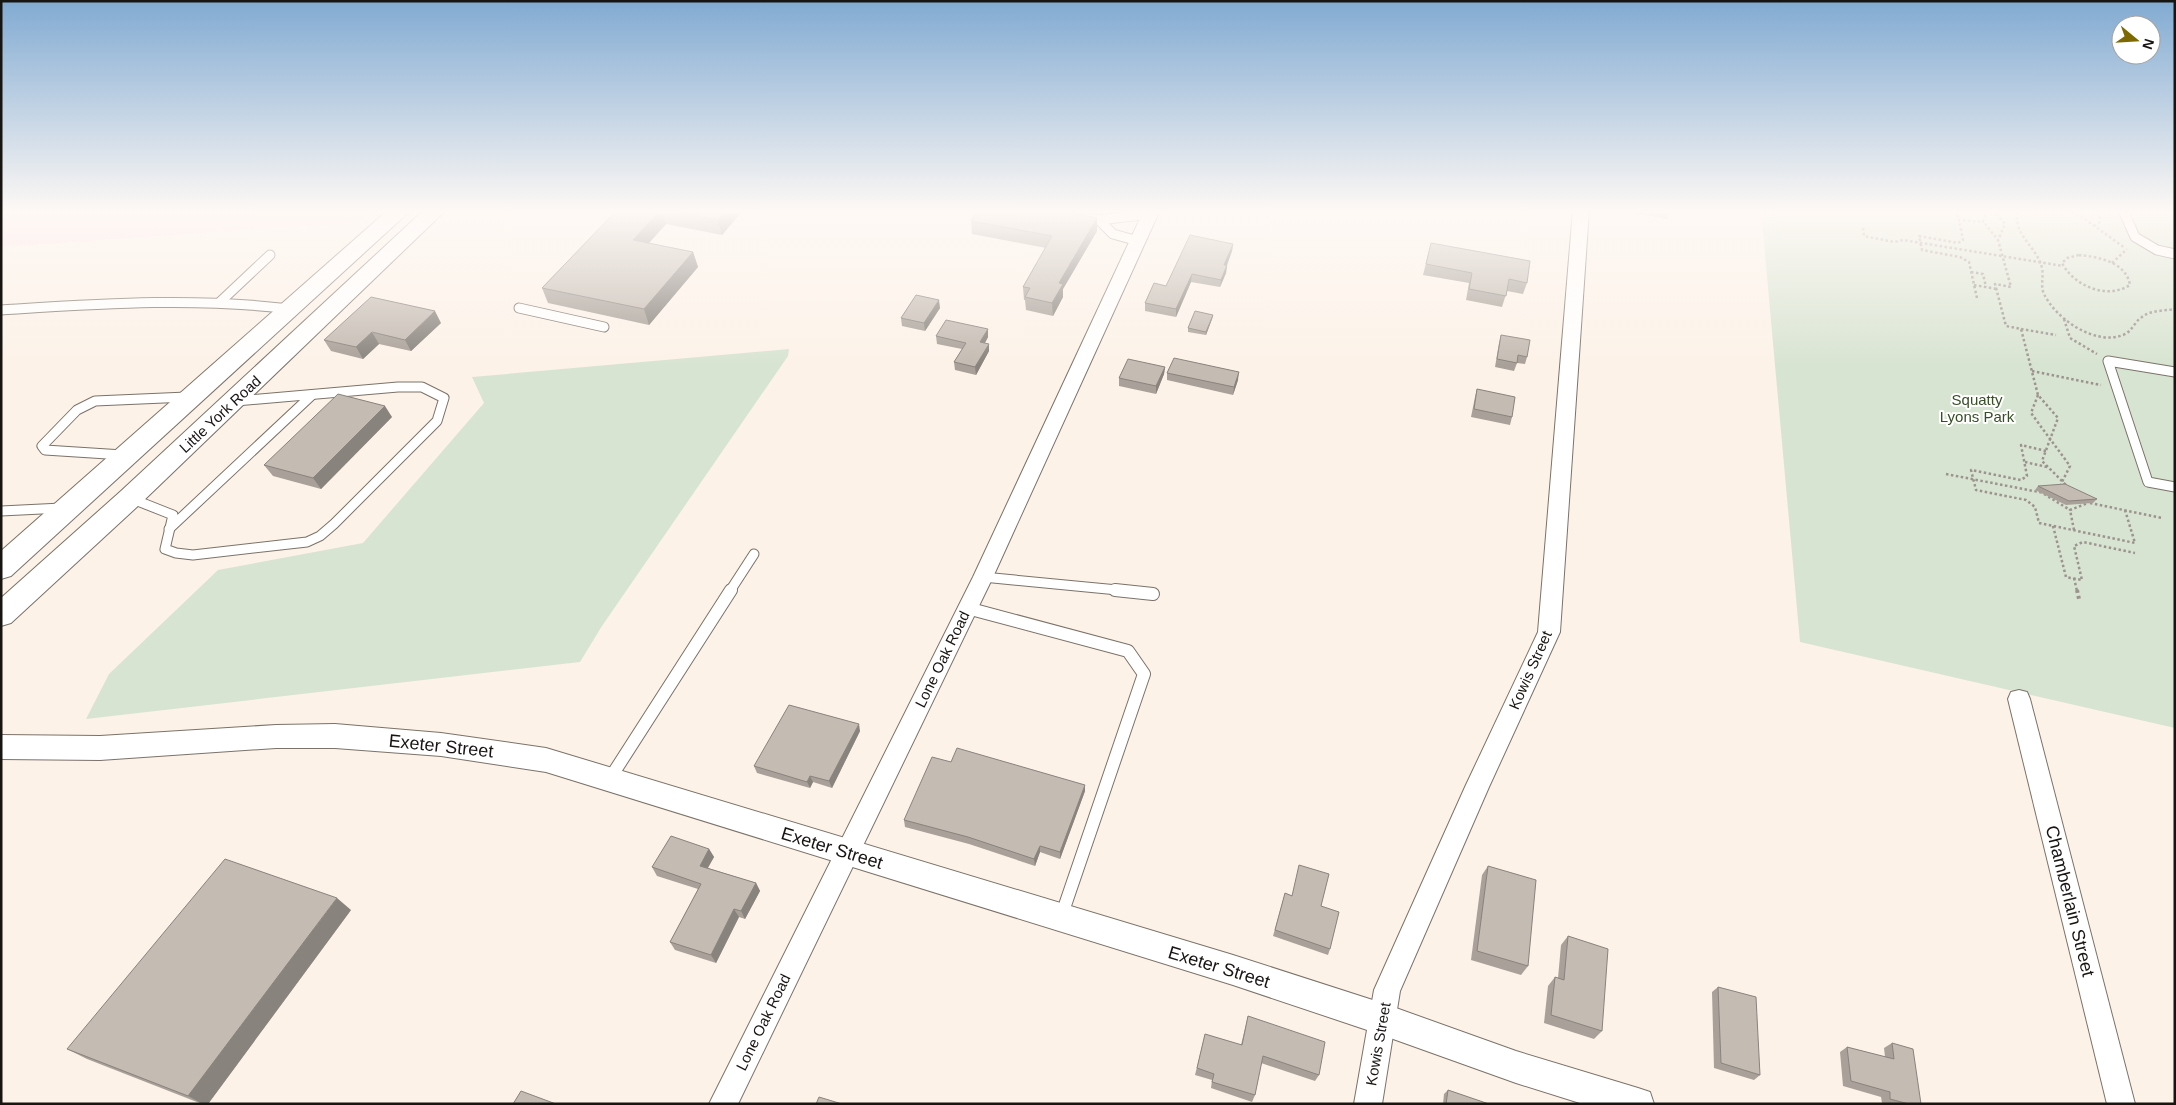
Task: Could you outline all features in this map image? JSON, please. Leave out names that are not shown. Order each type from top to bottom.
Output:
[{"type":"main road","name":"Little York Road","points":[[1,568],[343,262]]},
{"type":"main road","name":"Little York Road","points":[[1,615],[130,498],[381,262]]},
{"type":"main road","points":[[89,489],[130,498]]},
{"type":"street","name":"Lone Oak Road","points":[[723,1104],[983,577],[1128,262]]},
{"type":"street","name":"Kowis Street","points":[[1368,1104],[1387,990],[1477,787],[1549,632],[1577,262]]},
{"type":"street","name":"Chamberlain Street","points":[[2019,699],[2121,1104]]},
{"type":"street","name":"Exeter Street","points":[[1,747],[98,748],[275,737],[334,736],[407,741],[546,760],[608,781],[972,889],[1060,918],[1233,970],[1382,1019],[1516,1067],[1638,1104]]},
{"type":"lane","points":[[220,302],[263,262]]},
{"type":"lane","points":[[1,310],[98,304],[220,302],[290,309]]},
{"type":"lane","points":[[519,308],[604,327]]},
{"type":"lane","points":[[2175,372],[2108,361],[2148,482],[2175,487]]},
{"type":"lane","points":[[130,498],[173,515],[165,549],[176,553],[193,555],[286,546],[307,542],[320,536],[334,524],[436,421],[443,406],[444,398],[422,387],[398,387],[233,401]]},
{"type":"lane","points":[[169,529],[312,395]]},
{"type":"lane","points":[[127,455],[45,450],[42,446],[78,410],[95,401],[193,397]]},
{"type":"lane","points":[[1,511],[68,507]]},
{"type":"lane","points":[[608,781],[754,554]]},
{"type":"lane","points":[[983,577],[1153,594]]},
{"type":"lane","points":[[968,608],[1128,651],[1144,674],[1060,918]]},
{"type":"path","points":[[1968,262],[1977,298]]},
{"type":"path","points":[[2004,262],[2011,287],[1995,284],[2006,326],[2056,335]]},
{"type":"path","points":[[2062,266],[2040,262],[2042,269],[2041,288],[2044,296],[2064,319],[2086,333],[2112,338],[2122,336],[2132,330],[2141,317],[2175,309]]},
{"type":"path","points":[[2063,262],[2062,266],[2068,276],[2087,287],[2110,292],[2126,289],[2130,285],[2127,274],[2108,262]]},
{"type":"path","points":[[1971,272],[1983,274],[1986,288]]},
{"type":"path","points":[[1974,285],[1996,289]]},
{"type":"path","points":[[2064,319],[2070,338],[2108,361]]},
{"type":"path","points":[[2021,329],[2038,395],[2058,418],[2042,461],[2069,488]]},
{"type":"path","points":[[2032,371],[2117,388]]},
{"type":"path","points":[[2038,395],[2031,413],[2070,466],[2063,483],[2056,487]]},
{"type":"path","points":[[2046,450],[2021,445],[2028,476],[2021,480],[1972,470],[1976,490],[2026,500],[2035,507],[2039,523],[2136,543],[2125,510]]},
{"type":"path","points":[[2025,462],[2048,467]]},
{"type":"path","points":[[1946,474],[2043,494],[2070,510],[2074,530]]},
{"type":"path","points":[[2043,494],[2050,490]]},
{"type":"path","points":[[2082,498],[2089,502],[2162,518]]},
{"type":"path","points":[[2070,510],[2089,502]]},
{"type":"path","points":[[2054,526],[2066,577],[2082,580],[2074,546],[2083,542],[2135,553]]},
{"type":"path","points":[[2074,578],[2080,599]]},
{"type":"green space","name":"Squatty Lyons Park","points":[[1766,262],[2175,262],[2175,728],[1800,642]]},
{"type":"green space","points":[[789,349],[788,356],[602,626],[580,662],[86,719],[109,674],[218,570],[363,543],[484,403],[472,377]]},
{"type":"building","points":[[567,262],[685,262],[644,309],[542,288]]},
{"type":"building","points":[[1037,262],[1072,262],[1059,283],[1063,284],[1052,303],[1025,297],[1030,288],[1023,287]]},
{"type":"building","points":[[1177,262],[1225,262],[1224,265],[1227,265],[1221,280],[1192,274],[1176,309],[1145,303],[1154,283],[1166,286]]},
{"type":"building","points":[[1427,262],[1530,262],[1527,283],[1509,279],[1506,296],[1469,289],[1472,273],[1426,264]]},
{"type":"building","points":[[916,295],[939,300],[924,323],[901,318]]},
{"type":"building","points":[[371,297],[435,311],[405,340],[372,332],[356,347],[324,340]]},
{"type":"building","points":[[1195,311],[1213,315],[1206,332],[1188,328]]},
{"type":"building","points":[[946,320],[988,329],[980,342],[989,344],[975,367],[954,362],[966,343],[936,336]]},
{"type":"building","points":[[1501,335],[1530,340],[1527,357],[1518,355],[1517,363],[1497,359]]},
{"type":"building","points":[[1174,358],[1239,372],[1234,387],[1167,373]]},
{"type":"building","points":[[1128,359],[1165,367],[1156,386],[1119,378]]},
{"type":"building","points":[[1477,389],[1515,397],[1512,417],[1474,409]]},
{"type":"building","points":[[338,394],[385,406],[313,478],[264,465]]},
{"type":"building","points":[[2065,484],[2097,499],[2069,501],[2038,486]]},
{"type":"building","points":[[789,705],[859,724],[829,781],[810,776],[807,782],[754,766]]},
{"type":"building","points":[[957,748],[1085,785],[1060,852],[1040,846],[1034,859],[968,837],[904,820],[932,757],[951,762]]},
{"type":"building","points":[[671,836],[709,849],[700,866],[756,883],[741,911],[734,909],[711,955],[670,942],[701,884],[652,867]]},
{"type":"building","points":[[225,859],[337,898],[188,1096],[67,1049]]},
{"type":"building","points":[[1299,865],[1329,874],[1321,906],[1339,912],[1330,949],[1275,930],[1285,893],[1292,896]]},
{"type":"building","points":[[1488,866],[1536,880],[1528,966],[1477,951]]},
{"type":"building","points":[[1568,936],[1608,949],[1602,1031],[1551,1015],[1555,977],[1564,980]]},
{"type":"building","points":[[1718,987],[1756,997],[1760,1075],[1721,1063]]},
{"type":"building","points":[[1248,1016],[1325,1042],[1319,1075],[1263,1056],[1255,1095],[1212,1082],[1214,1074],[1197,1068],[1205,1034],[1242,1045]]},
{"type":"building","points":[[1892,1043],[1913,1049],[1921,1104],[1909,1104],[1890,1099],[1890,1092],[1851,1081],[1847,1047],[1894,1059]]},
{"type":"building","points":[[1448,1090],[1489,1104],[1446,1104]]},
{"type":"building","points":[[521,1091],[556,1104],[513,1104]]},
{"type":"building","points":[[819,1097],[842,1104],[816,1104]]}]
